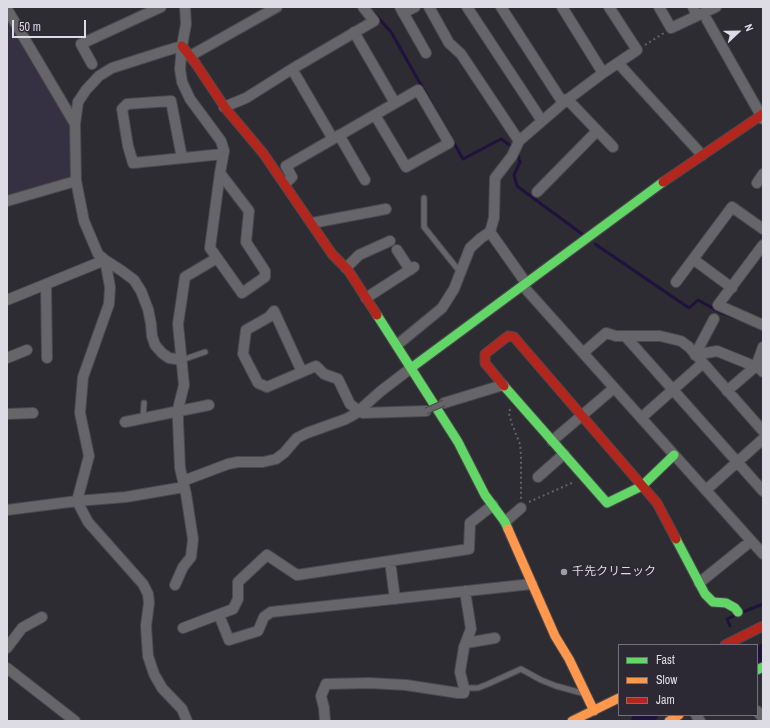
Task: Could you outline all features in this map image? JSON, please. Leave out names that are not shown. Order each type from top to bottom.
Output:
[{"type":"street","points":[[92,64],[81,44],[161,7]]},
{"type":"street","points":[[185,7],[186,24],[180,69],[182,82],[190,99],[221,141],[224,151],[220,172],[210,248],[242,293],[265,277],[265,271],[246,242],[249,211],[220,172]]},
{"type":"street","points":[[190,56],[277,7]]},
{"type":"street","points":[[224,107],[246,98],[374,21],[363,7]]},
{"type":"street","points":[[415,7],[402,10],[426,54]]},
{"type":"street","points":[[429,7],[449,43],[461,54],[519,141]]},
{"type":"street","points":[[467,7],[542,121]]},
{"type":"street","points":[[501,7],[565,101],[613,147]]},
{"type":"street","points":[[562,7],[602,73]]},
{"type":"street","points":[[397,345],[442,308],[454,288],[470,248],[480,238],[490,232],[494,218],[495,178],[512,156],[519,141],[565,101],[602,73],[637,50],[609,7]]},
{"type":"street","points":[[659,7],[671,28],[716,7]]},
{"type":"street","points":[[7,9],[75,124]]},
{"type":"street","points":[[7,510],[77,501],[126,497],[183,484],[228,464],[238,462],[264,462],[276,459],[284,453],[297,438],[346,419],[412,368],[702,155],[762,116],[699,14]]},
{"type":"street","points":[[354,32],[395,103]]},
{"type":"street","points":[[182,46],[196,64],[224,107],[264,153],[332,254],[346,268],[412,368],[458,442],[485,495],[505,522],[555,636],[569,659],[586,694],[592,715]]},
{"type":"street","points":[[182,46],[112,68],[99,76],[86,90],[78,102],[75,124],[76,181],[84,221],[98,254],[134,280],[148,309],[152,336],[155,345],[169,358],[182,360]]},
{"type":"street","points":[[618,63],[702,155]]},
{"type":"street","points":[[292,69],[365,180]]},
{"type":"street","points":[[285,184],[292,177],[286,166],[375,114],[418,90],[449,143],[406,167],[375,114]]},
{"type":"street","points":[[182,158],[171,101],[127,104],[122,109],[128,146],[133,163],[223,154]]},
{"type":"street","points":[[537,192],[598,131]]},
{"type":"street","points":[[7,201],[76,181]]},
{"type":"street","points":[[676,282],[732,207],[763,229]]},
{"type":"street","points":[[312,224],[386,209]]},
{"type":"street","points":[[490,232],[525,285],[583,353],[763,554]]},
{"type":"street","points":[[346,268],[359,255],[390,241]]},
{"type":"street","points":[[763,245],[718,305],[763,325]]},
{"type":"street","points":[[366,298],[412,269],[397,250]]},
{"type":"street","points":[[175,584],[183,567],[191,557],[193,539],[186,494],[180,468],[178,411],[184,385],[178,324],[185,277],[217,258]]},
{"type":"street","points":[[693,259],[732,288]]},
{"type":"street","points":[[7,300],[105,260]]},
{"type":"street","points":[[105,260],[110,287],[109,304],[84,377],[80,413],[89,456],[77,501],[88,522],[143,584],[148,594],[149,603],[146,626],[148,656],[154,674],[162,688],[182,709],[187,721]]},
{"type":"street","points":[[46,284],[47,358]]},
{"type":"street","points":[[302,372],[274,311],[269,316],[246,330],[243,354],[258,383],[267,387],[302,372],[316,366],[324,374],[338,379],[350,404],[363,413],[426,411]]},
{"type":"street","points":[[695,355],[714,319]]},
{"type":"street","points":[[583,353],[606,334],[616,336],[660,336],[681,340],[689,347],[763,431]]},
{"type":"street","points":[[674,455],[642,486],[607,503],[503,385],[485,363],[485,354],[508,336],[514,337],[642,486],[657,504],[705,594],[713,602],[726,603],[735,608],[738,612]]},
{"type":"street","points":[[626,336],[763,490]]},
{"type":"street","points":[[727,391],[759,369],[763,347]]},
{"type":"street","points":[[7,358],[26,350]]},
{"type":"street","points":[[695,355],[717,351],[759,369]]},
{"type":"street","points":[[641,418],[703,363]]},
{"type":"street","points":[[444,403],[503,385]]},
{"type":"street","points":[[552,441],[614,388]]},
{"type":"street","points":[[126,422],[208,405]]},
{"type":"street","points":[[7,414],[33,413]]},
{"type":"street","points":[[706,490],[763,439]]},
{"type":"street","points":[[538,477],[564,454]]},
{"type":"street","points":[[183,628],[233,609],[238,599],[238,582],[267,555],[298,575],[469,549],[470,523],[493,505]]},
{"type":"street","points":[[505,522],[521,508]]},
{"type":"street","points":[[699,583],[751,541]]},
{"type":"street","points":[[390,561],[395,599]]},
{"type":"street","points":[[219,615],[229,640],[258,631],[264,617],[271,612],[532,584]]},
{"type":"street","points":[[325,721],[321,696],[326,684],[406,684],[464,693],[460,672],[464,647],[471,629],[465,591]]},
{"type":"street","points":[[7,648],[22,628],[42,617]]},
{"type":"street","points":[[727,644],[763,626]]},
{"type":"street","points":[[466,643],[495,638]]},
{"type":"street","points":[[7,668],[75,721]]},
{"type":"street","points":[[572,721],[592,715],[618,699]]},
{"type":"lane","points":[[424,198],[424,227],[460,272]]},
{"type":"lane","points":[[182,360],[205,352]]},
{"type":"lane","points":[[143,418],[144,403]]},
{"type":"lane","points":[[426,411],[444,403]]},
{"type":"lane","points":[[464,688],[478,688],[522,669],[541,680],[556,686],[586,694]]},
{"type":"path","points":[[637,50],[671,28]]},
{"type":"path","points":[[511,394],[510,414],[522,455],[521,508]]},
{"type":"path","points":[[521,508],[540,497],[584,477]]},
{"type":"shaded area","points":[[7,17],[70,126],[71,178],[7,197]]},
{"type":"waterway","points":[[374,13],[391,32],[463,159],[501,139],[514,148]]},
{"type":"waterway","points":[[518,156],[520,162],[514,175],[517,186],[582,234]]},
{"type":"waterway","points":[[595,244],[689,308],[698,300],[720,312],[736,318]]},
{"type":"waterway","points":[[743,612],[763,604]]},
{"type":"waterway","points":[[730,626],[727,619],[736,615]]},
{"type":"waterway","points":[[758,656],[763,653]]},
{"type":"waterway","points":[[640,721],[648,716]]},
{"type":"traffic: fast","points":[[411,368],[663,182]]},
{"type":"traffic: fast","points":[[377,315],[458,442],[485,495],[505,522],[508,529]]},
{"type":"traffic: fast","points":[[504,386],[607,503],[642,486],[674,455]]},
{"type":"traffic: fast","points":[[676,539],[705,594],[713,602],[726,603],[735,608],[738,612]]},
{"type":"traffic: fast","points":[[758,670],[763,667]]},
{"type":"traffic: slow","points":[[508,529],[555,636],[569,659],[594,711]]},
{"type":"traffic: slow","points":[[572,721],[618,698]]},
{"type":"traffic: slow","points":[[669,721],[677,716]]},
{"type":"traffic: jam","points":[[182,46],[226,109],[263,153],[332,254],[348,270],[377,315]]},
{"type":"traffic: jam","points":[[663,182],[763,114]]},
{"type":"traffic: jam","points":[[504,386],[485,363],[485,354],[508,336],[514,337],[657,503],[676,539]]},
{"type":"traffic: jam","points":[[727,644],[763,626]]},
{"type":"place","name":"千先クリニック","points":[[564,572]]}]
